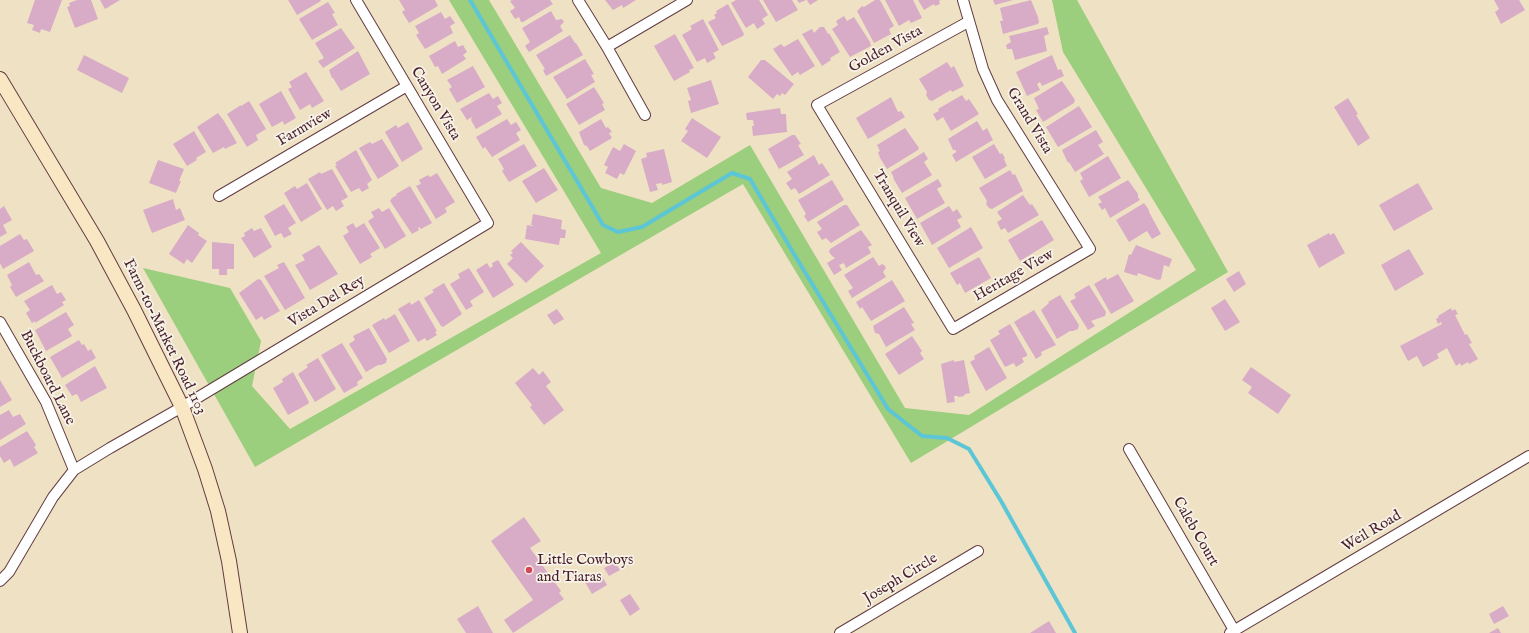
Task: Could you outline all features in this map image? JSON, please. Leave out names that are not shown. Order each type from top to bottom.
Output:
[{"type":"main road","name":"Farm-to-Market Road 1103","points":[[0,79],[97,241],[134,310],[182,407],[205,469],[218,511],[229,561],[240,633]]},
{"type":"street","name":"Canyon Vista","points":[[356,0],[488,223]]},
{"type":"street","points":[[578,0],[607,47],[645,115]]},
{"type":"street","points":[[607,47],[688,0]]},
{"type":"street","name":"Grand Vista","points":[[963,0],[968,22],[983,69],[997,100],[1090,249]]},
{"type":"street","name":"Golden Vista","points":[[817,105],[968,22]]},
{"type":"street","name":"Farmview","points":[[219,196],[407,86]]},
{"type":"street","name":"Tranquil View","points":[[817,105],[953,329]]},
{"type":"street","name":"Vista Del Rey","points":[[74,470],[182,407],[488,223]]},
{"type":"street","name":"Heritage View","points":[[953,329],[1090,249]]},
{"type":"street","name":"Buckboard Lane","points":[[0,322],[46,402],[74,470]]},
{"type":"street","name":"Caleb Court","points":[[1129,449],[1232,632]]},
{"type":"street","name":"Weil Road","points":[[1232,632],[1529,456]]},
{"type":"street","points":[[0,581],[9,572],[53,497],[74,470]]},
{"type":"street","name":"Joseph Circle","points":[[840,633],[978,551]]},
{"type":"green space","points":[[449,0],[489,0],[601,188],[652,203],[750,145],[905,408],[969,415],[1196,270],[1063,52],[1052,0],[1077,0],[1228,272],[911,463],[743,184],[255,467],[143,268],[230,288],[261,341],[252,386],[290,429],[601,253]]},
{"type":"building","points":[[35,0],[62,0],[50,32],[41,29],[40,33],[32,30],[34,25],[27,23]]},
{"type":"building","points":[[77,0],[91,0],[98,19],[75,28],[67,7],[70,6],[69,3]]},
{"type":"building","points":[[100,0],[120,0],[105,9]]},
{"type":"building","points":[[288,0],[320,0],[321,1],[297,15]]},
{"type":"building","points":[[399,0],[435,0],[438,6],[409,23],[402,12],[405,10]]},
{"type":"building","points":[[550,0],[553,4],[521,22],[519,17],[515,19],[510,11],[515,8],[510,1]]},
{"type":"building","points":[[605,0],[636,0],[623,8],[622,5],[613,10]]},
{"type":"building","points":[[736,0],[759,0],[768,15],[762,19],[765,24],[757,29],[754,23],[746,28],[731,3]]},
{"type":"building","points":[[763,0],[792,0],[798,10],[776,22]]},
{"type":"building","points":[[797,0],[806,0],[799,3]]},
{"type":"building","points":[[807,0],[818,0],[810,5]]},
{"type":"building","points":[[875,0],[880,0],[894,26],[889,29],[891,34],[874,43],[857,11],[862,6],[864,7]]},
{"type":"building","points":[[885,0],[913,0],[922,18],[911,23],[909,20],[899,26]]},
{"type":"building","points":[[918,0],[941,0],[939,1],[940,4],[935,6],[934,4],[924,10]]},
{"type":"building","points":[[993,0],[1013,0],[995,5]]},
{"type":"building","points":[[1031,0],[1038,17],[1038,24],[1003,34],[1000,21],[1003,21],[1000,8]]},
{"type":"building","points":[[1494,0],[1519,0],[1525,10],[1501,24],[1495,12],[1499,9]]},
{"type":"building","points":[[328,2],[335,13],[332,14],[338,25],[312,40],[299,19]]},
{"type":"building","points":[[728,4],[744,34],[743,36],[722,46],[708,22],[716,18],[714,15],[717,13],[716,11]]},
{"type":"building","points":[[551,11],[556,20],[562,19],[564,22],[560,26],[563,31],[529,52],[525,46],[530,42],[522,28]]},
{"type":"building","points":[[441,12],[445,19],[450,16],[455,23],[450,26],[453,33],[425,49],[416,35],[419,33],[415,26]]},
{"type":"building","points":[[844,16],[847,21],[854,17],[871,46],[850,57],[832,29],[838,25],[836,21]]},
{"type":"building","points":[[703,19],[719,50],[713,53],[716,58],[707,63],[705,58],[697,62],[682,35],[692,29],[690,26]]},
{"type":"building","points":[[820,27],[824,27],[828,34],[829,33],[840,52],[830,58],[831,60],[822,66],[802,34],[812,29],[814,33]]},
{"type":"building","points":[[1047,27],[1049,34],[1044,36],[1047,51],[1015,60],[1012,49],[1007,49],[1006,45],[1011,42],[1009,36]]},
{"type":"building","points":[[341,28],[355,48],[323,68],[318,61],[324,58],[315,43]]},
{"type":"building","points":[[675,34],[694,68],[674,81],[654,46]]},
{"type":"building","points":[[570,35],[583,55],[546,76],[543,70],[545,69],[536,55]]},
{"type":"building","points":[[798,39],[815,66],[800,75],[798,72],[792,76],[773,49],[781,44],[784,47]]},
{"type":"building","points":[[455,41],[458,47],[463,45],[467,52],[463,55],[466,59],[442,74],[438,66],[435,67],[429,56]]},
{"type":"building","points":[[358,51],[370,74],[341,91],[332,78],[329,70]]},
{"type":"building","points":[[84,55],[129,78],[122,93],[77,70]]},
{"type":"building","points":[[1052,55],[1058,70],[1061,69],[1064,76],[1042,86],[1040,82],[1037,84],[1040,90],[1027,96],[1016,72]]},
{"type":"building","points":[[585,59],[594,74],[591,75],[595,82],[567,99],[553,77]]},
{"type":"building","points":[[761,60],[765,60],[794,84],[785,95],[782,93],[780,96],[777,94],[773,99],[748,77]]},
{"type":"building","points":[[947,62],[951,68],[954,66],[964,86],[952,92],[951,90],[932,101],[929,100],[926,95],[927,92],[919,79]]},
{"type":"building","points":[[473,66],[485,87],[457,103],[449,89],[452,87],[447,80]]},
{"type":"building","points":[[306,72],[324,101],[312,108],[310,104],[300,110],[288,89],[292,87],[289,82]]},
{"type":"building","points":[[711,80],[719,104],[691,113],[688,101],[691,100],[687,88]]},
{"type":"building","points":[[1062,81],[1075,100],[1074,103],[1043,122],[1036,110],[1039,109],[1034,98]]},
{"type":"building","points":[[594,87],[604,103],[602,104],[605,110],[579,125],[566,104]]},
{"type":"building","points":[[281,91],[296,118],[284,125],[283,121],[272,127],[259,104]]},
{"type":"building","points":[[489,93],[493,99],[498,96],[502,103],[497,106],[502,114],[476,129],[471,120],[472,117],[467,120],[460,109]]},
{"type":"building","points":[[962,95],[966,101],[969,99],[979,114],[951,131],[943,117],[937,121],[933,114],[939,111],[938,109]]},
{"type":"building","points":[[891,97],[898,112],[901,111],[905,117],[868,139],[856,118]]},
{"type":"building","points":[[1348,98],[1370,138],[1358,146],[1334,107]]},
{"type":"building","points":[[249,101],[266,129],[256,135],[258,140],[247,147],[227,114]]},
{"type":"building","points":[[1079,106],[1092,127],[1058,147],[1046,127]]},
{"type":"building","points":[[780,108],[781,114],[786,114],[787,132],[753,136],[753,120],[747,120],[746,113]]},
{"type":"building","points":[[218,113],[237,143],[225,149],[224,147],[213,153],[197,127]]},
{"type":"building","points":[[692,118],[721,137],[707,158],[681,141],[688,131],[685,129]]},
{"type":"building","points":[[507,119],[511,125],[516,122],[521,130],[516,133],[520,140],[492,157],[485,147],[483,149],[476,137]]},
{"type":"building","points":[[601,119],[606,128],[608,127],[612,132],[609,133],[612,138],[590,151],[587,146],[584,145],[579,132]]},
{"type":"building","points":[[977,121],[983,131],[987,128],[993,140],[956,162],[952,155],[956,152],[956,150],[953,150],[948,139]]},
{"type":"building","points":[[408,122],[423,149],[402,162],[385,132],[396,125],[398,128]]},
{"type":"building","points":[[905,128],[919,148],[887,169],[880,158],[878,152],[880,151],[877,145]]},
{"type":"building","points":[[1096,130],[1103,142],[1098,145],[1104,154],[1075,172],[1069,162],[1068,163],[1062,150]]},
{"type":"building","points":[[194,131],[206,152],[187,166],[173,144]]},
{"type":"building","points":[[792,135],[795,135],[801,144],[798,145],[804,155],[779,169],[768,149]]},
{"type":"building","points":[[382,139],[399,166],[378,179],[359,148],[370,142],[372,144]]},
{"type":"building","points":[[524,144],[537,166],[509,182],[502,171],[504,169],[498,159]]},
{"type":"building","points":[[624,144],[636,151],[624,175],[620,173],[617,179],[605,173],[608,167],[604,165],[613,147],[620,151]]},
{"type":"building","points":[[994,144],[1000,154],[1002,153],[1005,158],[1004,159],[1007,166],[985,179],[972,157]]},
{"type":"building","points":[[664,149],[672,182],[662,185],[662,183],[656,184],[658,190],[650,192],[641,159],[647,157],[646,153]]},
{"type":"building","points":[[356,150],[372,180],[367,184],[369,188],[362,192],[359,188],[351,192],[335,166],[337,165],[335,163]]},
{"type":"building","points":[[924,152],[928,159],[924,162],[932,175],[902,193],[891,172]]},
{"type":"building","points":[[814,155],[819,165],[822,163],[830,175],[799,194],[795,188],[791,190],[786,183],[792,179],[787,172]]},
{"type":"building","points":[[1108,156],[1121,178],[1089,197],[1080,181],[1083,179],[1080,173]]},
{"type":"building","points":[[158,160],[184,169],[176,193],[149,183]]},
{"type":"building","points":[[544,168],[558,190],[536,203],[522,181]]},
{"type":"building","points":[[332,169],[348,197],[341,201],[344,206],[336,211],[333,206],[327,210],[308,179],[320,172],[321,174]]},
{"type":"building","points":[[1010,170],[1013,175],[1015,174],[1023,191],[992,209],[989,208],[986,204],[987,201],[979,188]]},
{"type":"building","points":[[437,173],[455,202],[445,208],[447,212],[436,219],[416,186],[421,184],[419,180],[428,175],[430,177]]},
{"type":"building","points":[[938,179],[942,186],[937,189],[945,203],[917,219],[905,198]]},
{"type":"building","points":[[832,180],[844,200],[808,222],[804,216],[806,214],[798,200]]},
{"type":"building","points":[[1128,180],[1138,194],[1140,200],[1110,218],[1105,208],[1102,210],[1098,204],[1102,202],[1098,197]]},
{"type":"building","points":[[307,183],[322,209],[301,222],[284,193],[295,186],[297,189]]},
{"type":"building","points":[[1418,183],[1433,209],[1394,231],[1379,205]]},
{"type":"building","points":[[410,186],[432,223],[421,229],[419,227],[419,230],[412,234],[390,201],[397,195],[396,194]]},
{"type":"building","points":[[1023,195],[1030,205],[1032,204],[1039,215],[1008,233],[1005,228],[1001,230],[997,222],[1002,219],[997,212]]},
{"type":"building","points":[[173,199],[176,210],[180,208],[185,220],[152,233],[143,210]]},
{"type":"building","points":[[1144,203],[1161,234],[1152,239],[1147,231],[1129,242],[1116,220]]},
{"type":"building","points":[[284,204],[296,223],[288,228],[292,234],[284,238],[281,233],[275,236],[264,216]]},
{"type":"building","points":[[844,205],[847,205],[860,225],[831,243],[826,238],[822,240],[817,232],[822,229],[817,222]]},
{"type":"building","points":[[4,206],[12,220],[3,225],[7,233],[0,237],[0,209]]},
{"type":"building","points":[[949,206],[953,212],[957,209],[962,217],[957,220],[961,227],[932,245],[920,223]]},
{"type":"building","points":[[379,208],[382,212],[389,208],[406,236],[385,249],[368,221],[374,217],[371,212]]},
{"type":"building","points":[[533,214],[562,220],[561,229],[566,230],[565,238],[560,238],[559,245],[525,239],[527,225],[533,226],[531,225]]},
{"type":"building","points":[[1042,220],[1054,240],[1020,261],[1008,240]]},
{"type":"building","points":[[353,223],[356,228],[364,223],[380,248],[370,254],[372,257],[360,264],[343,236],[349,232],[346,227]]},
{"type":"building","points":[[188,225],[199,233],[198,235],[207,241],[192,263],[187,259],[184,264],[169,254]]},
{"type":"building","points":[[971,227],[983,248],[949,268],[937,248]]},
{"type":"building","points":[[252,228],[254,231],[261,228],[272,247],[254,258],[241,238],[245,236],[244,233]]},
{"type":"building","points":[[861,230],[872,245],[868,247],[871,253],[846,268],[844,263],[839,265],[842,270],[834,275],[827,263],[835,258],[829,252],[830,249]]},
{"type":"building","points":[[1329,233],[1330,235],[1334,233],[1345,253],[1319,268],[1307,245]]},
{"type":"building","points":[[20,234],[24,240],[27,239],[34,251],[3,269],[0,263],[0,246]]},
{"type":"building","points":[[212,242],[234,244],[234,269],[227,269],[227,275],[219,275],[219,269],[212,269]]},
{"type":"building","points":[[521,242],[544,266],[526,283],[507,264],[513,258],[510,255],[513,253],[511,251]]},
{"type":"building","points":[[319,245],[338,274],[310,290],[295,265],[305,260],[302,255]]},
{"type":"building","points":[[1136,245],[1172,259],[1169,267],[1164,265],[1161,279],[1158,280],[1138,273],[1137,276],[1124,272],[1129,254],[1131,255]]},
{"type":"building","points":[[1409,249],[1424,274],[1395,291],[1381,265]]},
{"type":"building","points":[[873,257],[879,266],[882,264],[886,268],[883,272],[886,277],[852,298],[848,291],[853,288],[844,275]]},
{"type":"building","points":[[979,257],[991,278],[965,293],[960,283],[957,285],[950,273]]},
{"type":"building","points":[[498,260],[514,285],[493,298],[476,270],[487,263],[490,268],[493,266],[492,263]]},
{"type":"building","points":[[29,262],[36,275],[39,274],[44,281],[16,297],[10,287],[12,285],[7,275]]},
{"type":"building","points":[[284,262],[305,298],[285,310],[264,276],[279,268],[277,265]]},
{"type":"building","points":[[469,268],[484,292],[470,301],[473,306],[466,310],[450,284],[460,278],[458,274]]},
{"type":"building","points":[[1239,271],[1246,284],[1234,292],[1226,279]]},
{"type":"building","points":[[1118,274],[1134,301],[1111,314],[1094,284],[1106,277],[1107,280]]},
{"type":"building","points":[[258,279],[261,280],[280,311],[264,320],[262,316],[256,320],[239,293]]},
{"type":"building","points":[[892,280],[905,301],[871,321],[862,307],[860,309],[856,302]]},
{"type":"building","points":[[444,283],[462,314],[443,327],[424,298],[434,292],[432,290]]},
{"type":"building","points":[[52,285],[57,294],[61,292],[66,300],[62,302],[64,305],[35,323],[35,321],[32,323],[26,313],[30,310],[24,301]]},
{"type":"building","points":[[1089,285],[1106,312],[1105,316],[1091,321],[1095,326],[1088,330],[1070,301],[1076,298],[1074,294]]},
{"type":"building","points":[[1060,295],[1079,325],[1078,329],[1070,331],[1057,339],[1041,310],[1049,303],[1048,302]]},
{"type":"building","points":[[1225,299],[1240,322],[1225,331],[1211,308]]},
{"type":"building","points":[[419,300],[437,331],[435,332],[437,335],[427,341],[425,338],[418,342],[398,309],[410,302],[411,305]]},
{"type":"building","points":[[904,307],[914,323],[911,324],[915,330],[886,347],[879,334],[875,333],[873,326]]},
{"type":"building","points":[[1451,308],[1452,311],[1455,309],[1458,314],[1455,315],[1465,335],[1467,334],[1472,343],[1469,344],[1478,359],[1469,364],[1468,362],[1461,366],[1460,363],[1456,366],[1447,348],[1437,354],[1439,358],[1423,367],[1417,356],[1408,361],[1400,346],[1442,324],[1441,322],[1438,324],[1436,319],[1439,317],[1438,316]]},
{"type":"building","points":[[557,309],[564,319],[554,325],[547,315]]},
{"type":"building","points":[[1034,310],[1056,345],[1041,352],[1042,355],[1036,359],[1014,322]]},
{"type":"building","points":[[66,312],[74,325],[68,329],[72,336],[46,351],[35,330]]},
{"type":"building","points":[[395,314],[410,341],[389,353],[372,325]]},
{"type":"building","points":[[1010,324],[1027,354],[1027,356],[1022,358],[1024,362],[1016,367],[1014,363],[1005,367],[990,340],[1000,334],[998,331]]},
{"type":"building","points":[[369,328],[387,359],[386,363],[378,365],[366,372],[349,344],[355,340],[353,336]]},
{"type":"building","points":[[912,336],[922,351],[920,353],[924,359],[899,375],[885,354]]},
{"type":"building","points":[[79,340],[82,345],[84,344],[88,351],[91,349],[96,358],[62,378],[50,357]]},
{"type":"building","points":[[342,343],[363,378],[357,382],[358,385],[344,393],[321,355]]},
{"type":"building","points":[[989,347],[1007,378],[986,391],[970,362],[975,359],[974,356]]},
{"type":"building","points":[[318,358],[336,389],[315,402],[298,374],[308,367],[306,365]]},
{"type":"building","points":[[954,360],[954,362],[964,360],[970,393],[959,397],[954,396],[955,402],[947,403],[941,364]]},
{"type":"building","points":[[95,366],[107,388],[81,402],[77,394],[72,396],[65,385]]},
{"type":"building","points":[[1251,367],[1291,395],[1278,414],[1248,393],[1252,387],[1242,380]]},
{"type":"building","points":[[533,368],[539,375],[543,371],[551,382],[546,386],[564,410],[544,425],[530,407],[532,405],[515,383]]},
{"type":"building","points":[[293,372],[309,402],[288,415],[273,388],[283,382],[282,379]]},
{"type":"building","points":[[0,380],[12,400],[0,407]]},
{"type":"building","points":[[9,410],[13,417],[20,414],[26,424],[0,440],[0,415]]},
{"type":"building","points":[[27,431],[36,445],[34,447],[38,453],[14,467],[10,459],[4,463],[0,456],[0,447]]},
{"type":"building","name":"Little Cowboys and Tiaras","points":[[524,517],[541,541],[530,548],[561,591],[559,593],[564,599],[513,633],[504,620],[533,600],[491,541]]},
{"type":"building","points":[[615,562],[620,570],[609,576],[604,568]]},
{"type":"building","points":[[600,573],[607,585],[592,594],[585,582]]},
{"type":"building","points":[[630,594],[640,609],[630,616],[620,600]]},
{"type":"building","points":[[478,606],[493,633],[466,633],[457,619]]},
{"type":"building","points":[[1503,606],[1509,616],[1494,624],[1489,614]]},
{"type":"building","points":[[1049,621],[1056,633],[1030,633]]},
{"type":"building","points":[[1498,628],[1501,633],[1489,633]]},
{"type":"waterway","points":[[470,0],[603,225],[618,232],[642,227],[732,173],[750,179],[888,409],[922,436],[947,438],[969,449],[1001,501],[1075,633]]},
{"type":"place","name":"Little Cowboys and Tiaras","points":[[529,570]]}]
